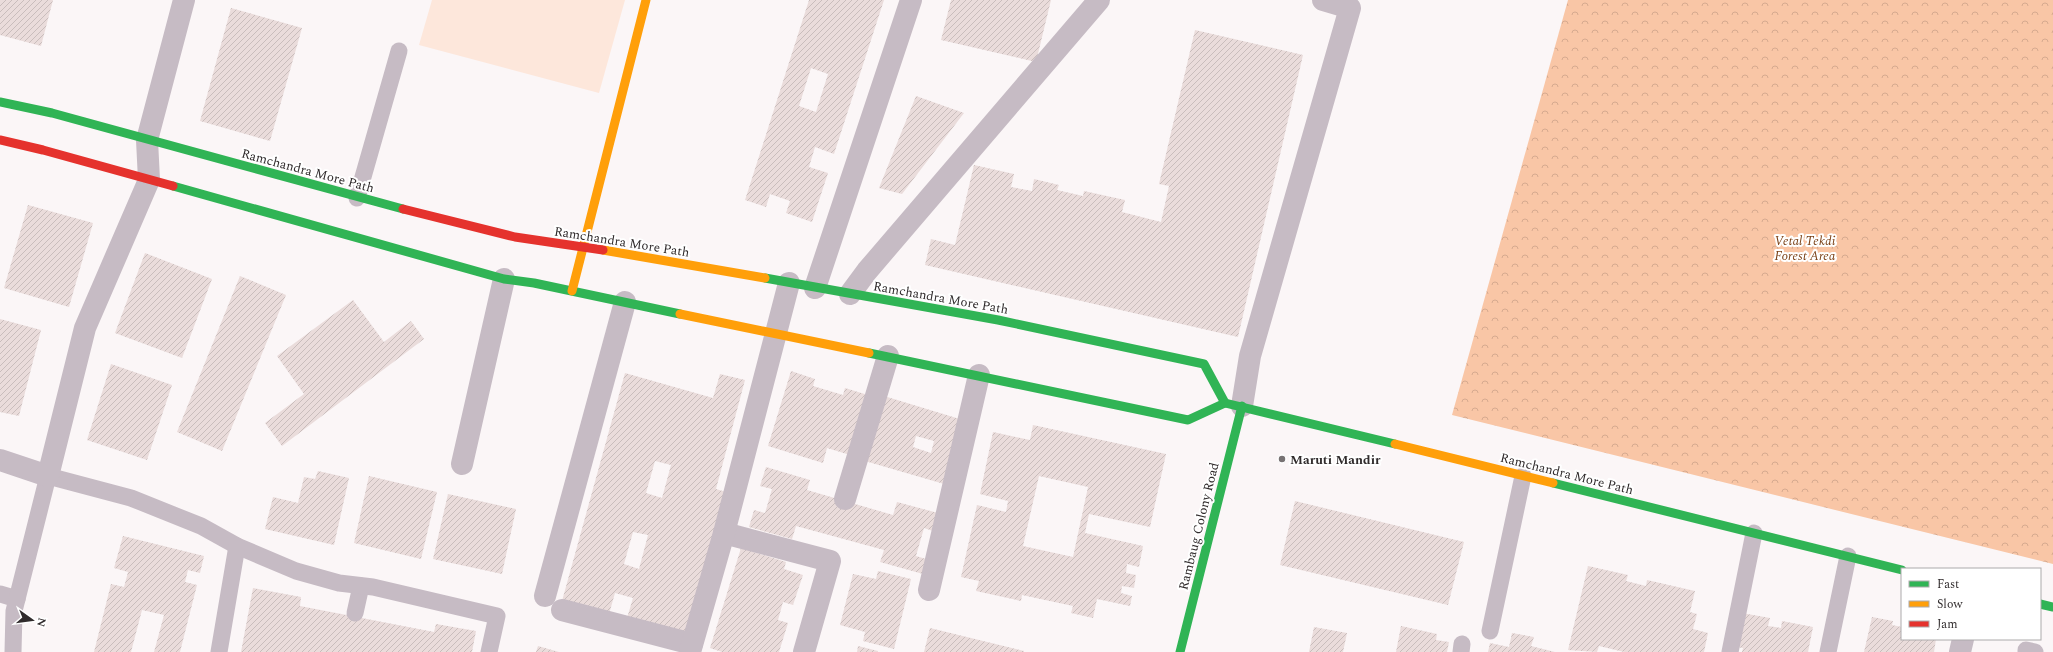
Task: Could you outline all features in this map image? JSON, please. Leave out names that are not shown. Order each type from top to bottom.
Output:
[{"type":"street","points":[[0,460],[48,476],[85,328],[149,180],[147,140],[184,0]]},
{"type":"street","points":[[572,291],[646,0]]},
{"type":"street","points":[[815,288],[911,0]]},
{"type":"street","points":[[850,294],[867,271],[1099,0]]},
{"type":"street","points":[[0,140],[43,150],[504,279],[572,291],[777,333],[1188,420],[1233,404],[1250,356],[1350,8],[1323,0]]},
{"type":"street","name":"Ramchandra More Path","points":[[0,102],[52,113],[357,198],[515,237],[634,254],[998,320],[1204,364],[1233,404],[1901,570]]},
{"type":"street","points":[[462,464],[504,279]]},
{"type":"street","points":[[562,610],[691,648],[724,533],[789,283]]},
{"type":"street","points":[[545,596],[625,302]]},
{"type":"street","points":[[845,499],[888,356]]},
{"type":"street","points":[[929,590],[979,375]]},
{"type":"street","name":"Rambaug Colony Road","points":[[1180,652],[1233,404]]},
{"type":"street","points":[[724,533],[830,561],[804,652]]},
{"type":"street","points":[[2041,604],[2053,607]]},
{"type":"street","points":[[1960,652],[1963,640]]},
{"type":"lane","points":[[357,198],[399,51]]},
{"type":"lane","points":[[13,652],[14,611],[48,476],[131,498],[201,526],[237,546],[296,571],[339,583],[361,586],[497,616],[489,652]]},
{"type":"lane","points":[[1490,631],[1523,476]]},
{"type":"lane","points":[[1730,652],[1754,533]]},
{"type":"lane","points":[[219,652],[237,546]]},
{"type":"lane","points":[[1828,652],[1848,556]]},
{"type":"lane","points":[[355,613],[361,586]]},
{"type":"lane","points":[[0,594],[17,600]]},
{"type":"lane","points":[[2026,652],[2026,650],[2035,652]]},
{"type":"green space","name":"Vetal Tekdi Forest Area","points":[[1568,0],[2053,0],[2053,564],[1452,415]]},
{"type":"shaded area","points":[[432,0],[625,0],[599,93],[419,45]]},
{"type":"building","points":[[0,0],[53,0],[41,46],[0,35]]},
{"type":"building","points":[[809,0],[884,0],[834,154],[815,147],[809,167],[828,173],[812,222],[786,213],[790,201],[770,194],[766,207],[745,200]],"holes":[[[811,68],[828,74],[816,112],[799,106]]]},
{"type":"building","points":[[951,0],[1051,0],[1036,62],[941,40]]},
{"type":"building","points":[[231,8],[302,28],[270,141],[200,121]]},
{"type":"building","points":[[1195,30],[1303,55],[1238,337],[925,265],[931,239],[955,245],[974,165],[1014,174],[1011,187],[1032,191],[1034,179],[1059,185],[1057,190],[1083,196],[1084,191],[1125,200],[1122,212],[1161,222],[1169,186],[1159,184]]},
{"type":"building","points":[[916,96],[964,113],[902,194],[879,188]]},
{"type":"building","points":[[28,205],[93,223],[69,307],[4,288]]},
{"type":"building","points":[[145,253],[212,279],[182,358],[115,333]]},
{"type":"building","points":[[240,276],[286,295],[222,451],[177,432]]},
{"type":"building","points":[[353,300],[384,342],[411,321],[424,339],[282,446],[265,423],[304,394],[277,356]]},
{"type":"building","points":[[0,319],[41,330],[19,416],[0,412]]},
{"type":"building","points":[[111,364],[172,385],[147,460],[87,440]]},
{"type":"building","points":[[791,371],[815,379],[813,386],[843,395],[845,388],[868,395],[850,455],[827,448],[823,463],[768,446]]},
{"type":"building","points":[[625,373],[713,398],[720,374],[745,380],[716,489],[726,492],[686,635],[627,618],[633,598],[615,593],[609,614],[562,601]],"holes":[[[655,461],[671,465],[662,498],[646,493]],[[633,532],[648,535],[639,569],[624,564]]]},
{"type":"building","points":[[884,396],[963,420],[944,484],[865,461]],"holes":[[[916,436],[934,441],[931,453],[913,447]]]},
{"type":"building","points":[[1033,425],[1166,454],[1150,527],[1089,514],[1085,533],[1143,546],[1139,567],[1127,564],[1126,573],[1136,575],[1134,588],[1122,586],[1121,593],[1132,596],[1130,606],[1097,599],[1093,618],[1071,613],[1073,606],[1022,595],[1021,601],[976,591],[979,581],[961,577],[977,505],[1006,512],[1008,501],[980,494],[993,432],[1030,440]],"holes":[[[1039,476],[1088,487],[1073,557],[1023,546]]]},
{"type":"building","points":[[766,467],[810,480],[807,490],[893,515],[897,502],[938,513],[933,531],[924,528],[916,556],[926,559],[923,574],[880,562],[884,550],[796,526],[792,539],[749,527],[754,510],[765,513],[772,489],[760,486]]},
{"type":"building","points":[[318,471],[349,478],[334,545],[265,529],[273,497],[298,503],[304,477],[315,479]]},
{"type":"building","points":[[369,476],[437,492],[421,559],[354,543]]},
{"type":"building","points":[[448,494],[516,509],[502,574],[433,559]]},
{"type":"building","points":[[1295,501],[1464,542],[1448,605],[1280,565]]},
{"type":"building","points":[[123,536],[204,556],[200,573],[188,570],[185,582],[197,585],[180,652],[154,652],[164,615],[142,610],[131,652],[94,652],[111,584],[124,587],[128,572],[114,568]]},
{"type":"building","points":[[741,548],[786,562],[784,569],[803,575],[793,605],[783,602],[778,620],[788,623],[779,652],[722,652],[710,648]]},
{"type":"building","points":[[1588,566],[1628,575],[1626,581],[1646,586],[1647,580],[1695,591],[1690,612],[1697,614],[1693,629],[1708,633],[1704,652],[1624,652],[1599,646],[1597,652],[1568,650]]},
{"type":"building","points":[[878,571],[911,579],[894,649],[863,641],[865,632],[840,625],[853,574],[876,579]]},
{"type":"building","points":[[253,588],[301,597],[300,606],[434,632],[436,624],[476,631],[472,652],[241,652]]},
{"type":"building","points":[[1742,613],[1770,618],[1768,626],[1781,628],[1782,621],[1813,627],[1808,652],[1742,652],[1743,648],[1735,647]]},
{"type":"building","points":[[1872,617],[1893,621],[1892,625],[1901,627],[1901,640],[1936,640],[1934,652],[1864,652]]},
{"type":"building","points":[[1401,626],[1437,634],[1436,640],[1449,642],[1447,652],[1396,652]]},
{"type":"building","points":[[1314,627],[1347,633],[1343,652],[1309,652]]},
{"type":"building","points":[[930,628],[1024,651],[1024,652],[924,652]]},
{"type":"building","points":[[1512,633],[1534,637],[1531,646],[1555,652],[1488,652],[1490,643],[1509,647]]},
{"type":"building","points":[[538,646],[559,652],[536,652]]},
{"type":"building","points":[[858,646],[878,651],[878,652],[857,652]]},
{"type":"traffic: fast","points":[[0,102],[52,113],[403,209]]},
{"type":"traffic: fast","points":[[173,186],[504,279],[534,283],[680,314]]},
{"type":"traffic: fast","points":[[765,278],[998,320],[1204,364],[1225,403]]},
{"type":"traffic: fast","points":[[869,353],[1188,420],[1225,403],[1395,444]]},
{"type":"traffic: fast","points":[[1180,652],[1242,406]]},
{"type":"traffic: fast","points":[[1553,483],[1901,570]]},
{"type":"traffic: fast","points":[[2041,604],[2053,607]]},
{"type":"traffic: slow","points":[[572,291],[646,0]]},
{"type":"traffic: slow","points":[[603,250],[765,278]]},
{"type":"traffic: slow","points":[[680,314],[869,353]]},
{"type":"traffic: slow","points":[[1395,444],[1553,483]]},
{"type":"traffic: jam","points":[[0,140],[43,150],[173,186]]},
{"type":"traffic: jam","points":[[403,209],[515,237],[603,250]]},
{"type":"place","name":"Maruti Mandir","points":[[1282,459]]}]
